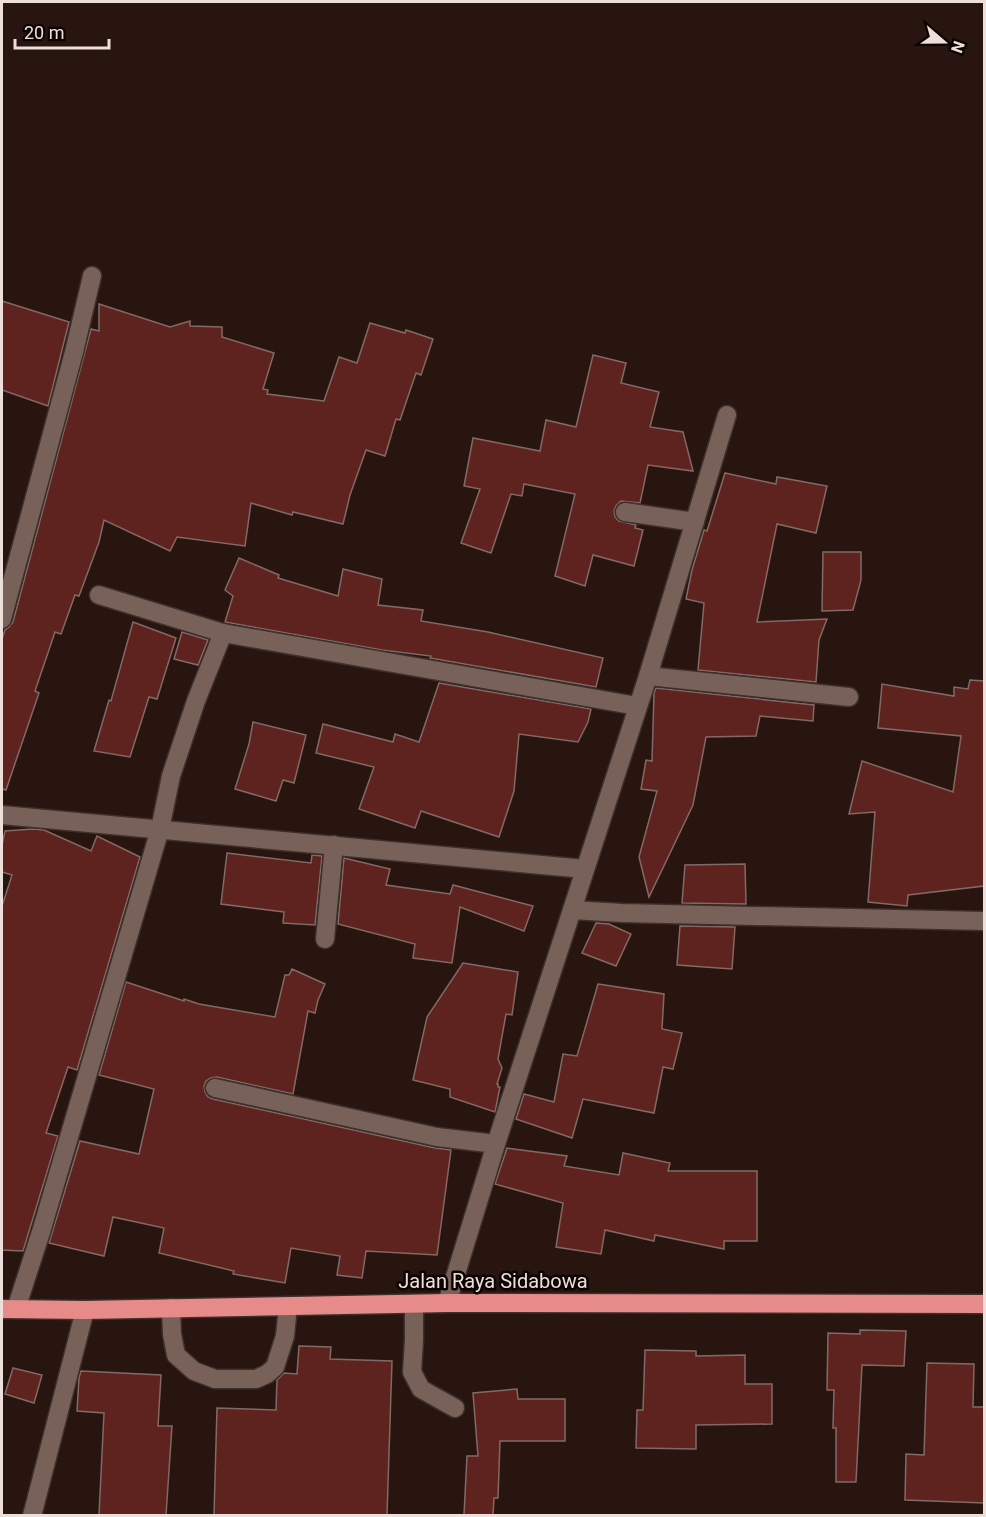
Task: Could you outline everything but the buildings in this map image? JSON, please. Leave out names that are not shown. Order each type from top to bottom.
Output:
[{"type":"highway","name":"Jalan Raya Sidabowa","points":[[9,1309],[85,1310],[447,1303],[984,1304]]},
{"type":"street","points":[[2,619],[92,276]]},
{"type":"street","points":[[447,1303],[496,1144],[648,676],[727,415]]},
{"type":"street","points":[[625,512],[695,522]]},
{"type":"street","points":[[99,595],[223,633],[637,706]]},
{"type":"street","points":[[9,1309],[41,1232],[160,829],[171,776],[196,701],[223,633]]},
{"type":"street","points":[[648,676],[849,697]]},
{"type":"street","points":[[2,815],[585,868]]},
{"type":"street","points":[[325,939],[334,845]]},
{"type":"street","points":[[572,910],[984,921]]},
{"type":"street","points":[[215,1088],[437,1137],[496,1144]]},
{"type":"street","points":[[414,1304],[412,1372],[421,1389],[455,1408]]},
{"type":"street","points":[[171,1308],[176,1355],[194,1371],[215,1379],[256,1379],[275,1367],[285,1336],[288,1306]]},
{"type":"street","points":[[32,1515],[85,1310]]}]
